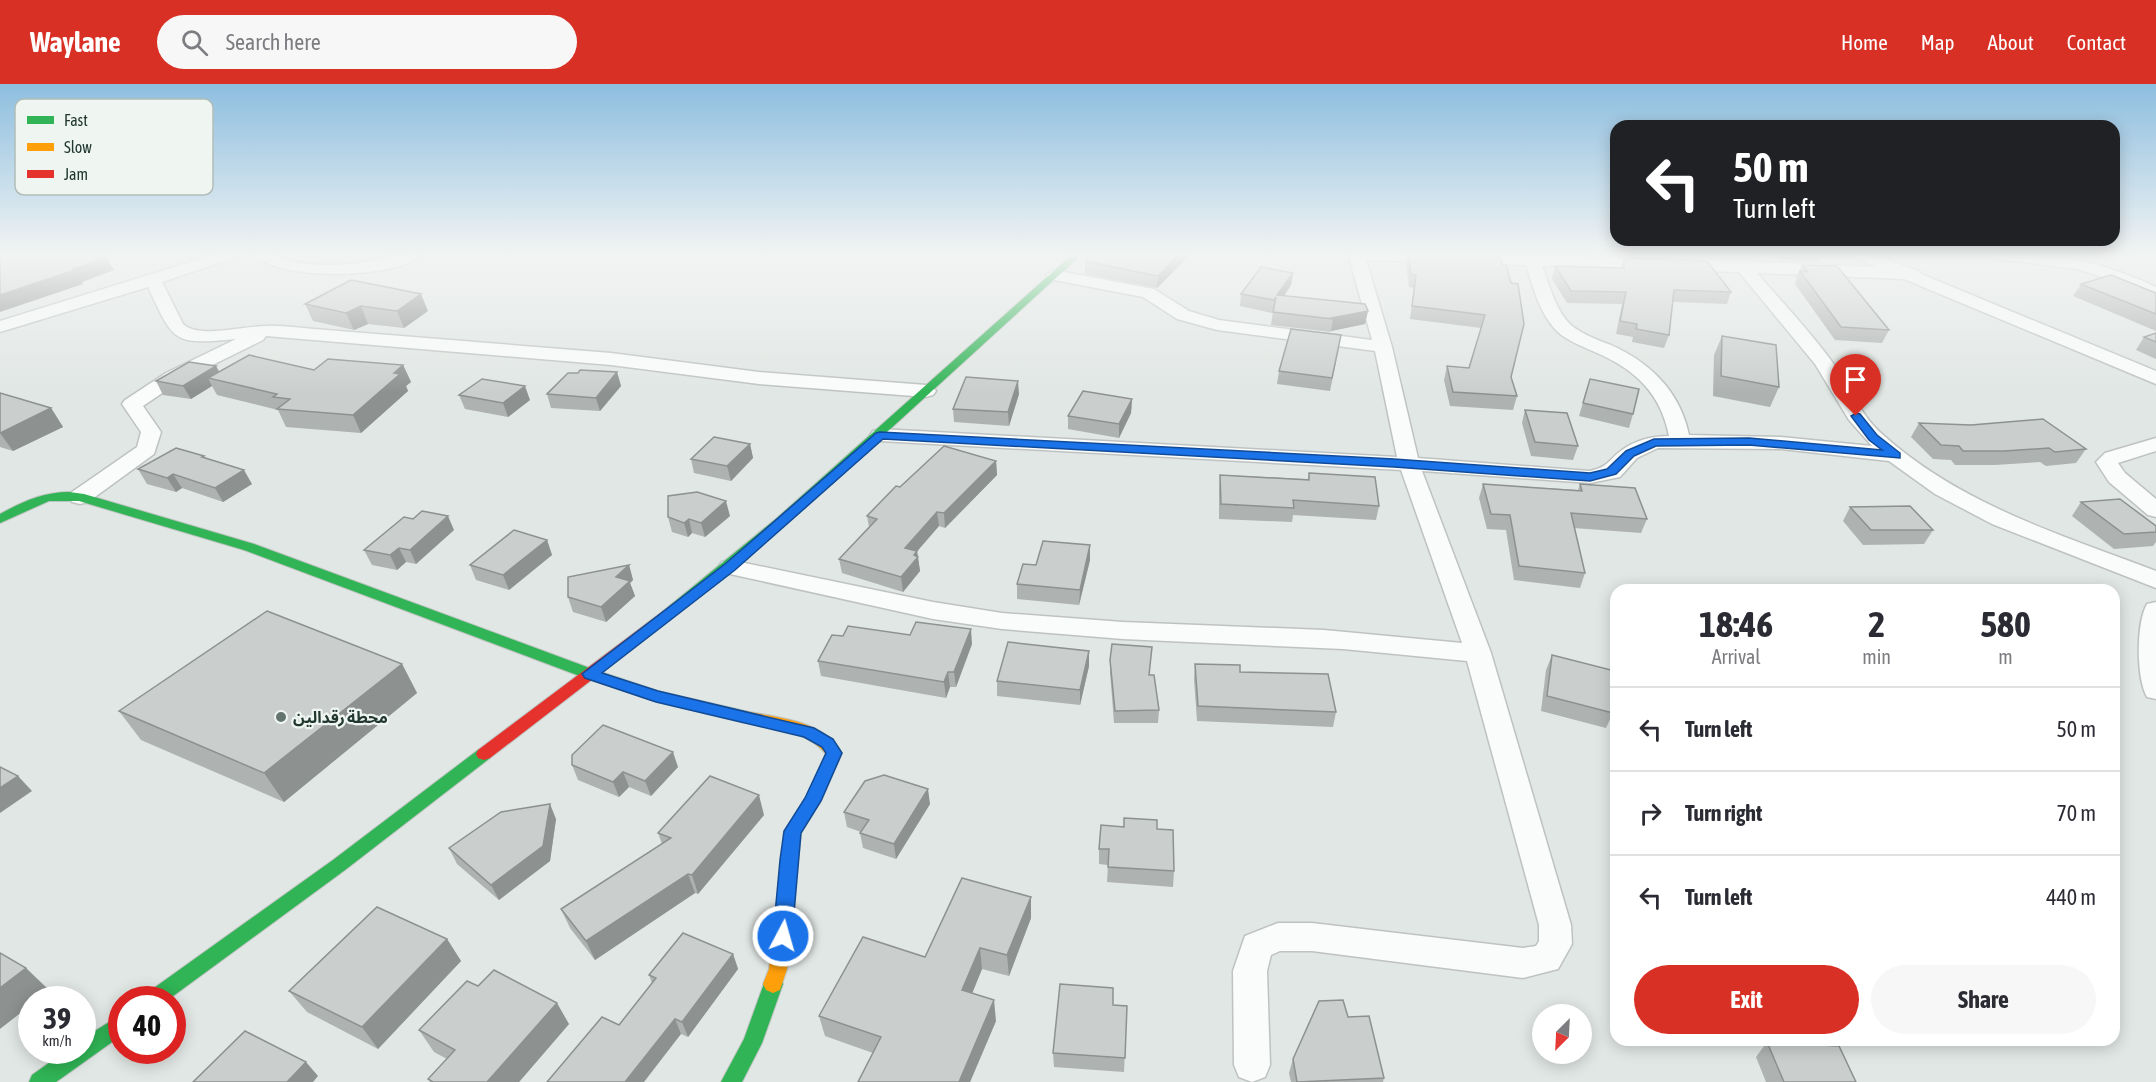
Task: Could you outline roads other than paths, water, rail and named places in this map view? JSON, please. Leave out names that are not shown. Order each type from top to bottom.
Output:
[{"type":"street","points":[[0,327],[86,301]]},
{"type":"street","points":[[163,301],[175,326],[182,333],[201,337],[267,331],[611,359],[759,378],[926,391]]},
{"type":"street","points":[[172,986],[339,865],[730,567],[880,435],[1026,301]]},
{"type":"street","points":[[1160,301],[1183,315],[1217,325],[1383,346]]},
{"type":"street","points":[[1252,1065],[1250,971],[1257,946],[1278,937],[1312,937],[1523,963],[1546,958],[1556,944],[1555,925],[1478,653],[1409,464],[1383,346],[1370,301]]},
{"type":"street","points":[[1546,301],[1561,326],[1587,342],[1615,354],[1655,382],[1674,415],[1680,441]]},
{"type":"street","points":[[1772,301],[1823,362],[1856,416],[1873,437],[1895,455],[1942,489],[2000,519],[2156,580]]},
{"type":"street","points":[[1972,301],[2156,378]]},
{"type":"street","points":[[80,497],[147,450],[151,432],[132,404],[174,377],[267,331]]},
{"type":"street","points":[[880,435],[1409,464],[1590,477],[1612,472],[1630,454],[1654,442],[1781,443],[1895,455]]},
{"type":"street","points":[[2156,444],[2112,457],[2107,462],[2117,477],[2156,510]]},
{"type":"street","points":[[0,519],[54,494],[64,493],[80,497],[249,547],[590,674],[656,696],[809,732],[828,743],[834,753],[813,801],[793,831],[778,969],[752,1043],[731,1082]]},
{"type":"street","points":[[730,567],[883,600],[1000,621],[1091,630],[1327,639],[1478,653]]},
{"type":"street","points":[[2156,610],[2151,644],[2156,690]]},
{"type":"street","points":[[39,1082],[108,1033]]},
{"type":"place","name":"محطة رقدالين","points":[[281,717]]}]
